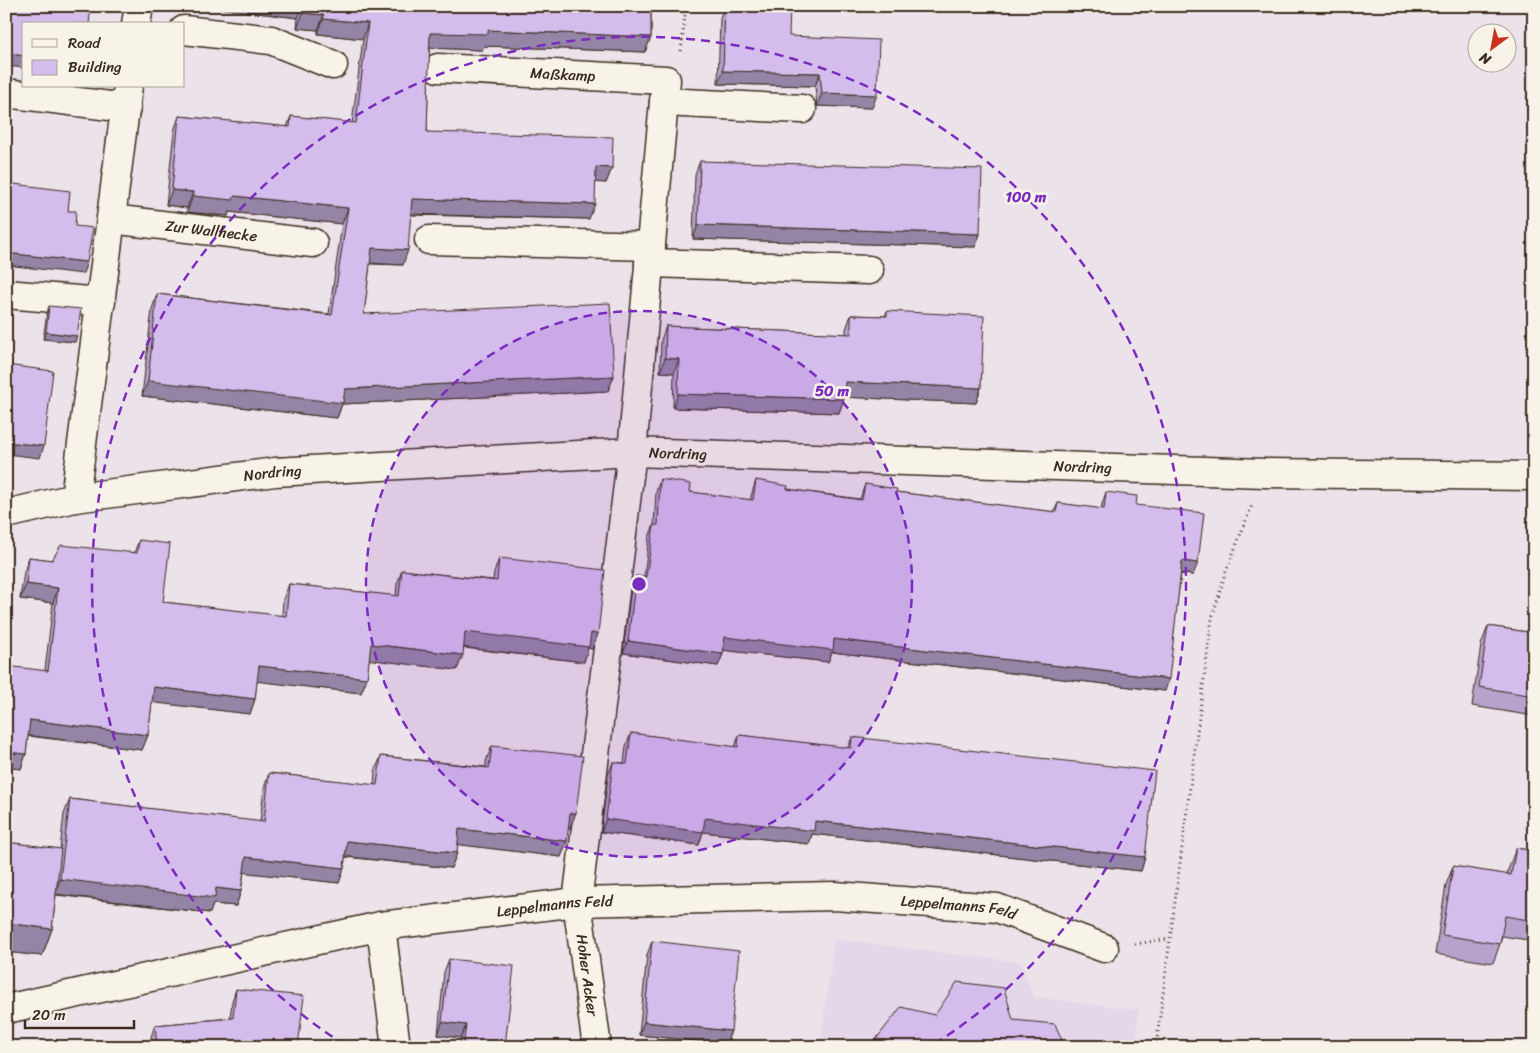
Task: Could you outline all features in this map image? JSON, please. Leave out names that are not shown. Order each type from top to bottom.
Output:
[{"type":"street","points":[[136,22],[139,6]]},
{"type":"street","points":[[185,30],[271,40],[333,65]]},
{"type":"street","name":"Maßkamp","points":[[438,68],[665,91],[802,108]]},
{"type":"street","points":[[632,452],[665,91]]},
{"type":"street","points":[[6,93],[127,97],[75,498]]},
{"type":"street","name":"Zur Wallhecke","points":[[111,219],[313,243]]},
{"type":"street","points":[[429,240],[869,270]]},
{"type":"street","points":[[6,294],[101,302]]},
{"type":"street","name":"Nordring","points":[[577,902],[632,452]]},
{"type":"street","name":"Nordring","points":[[6,514],[75,498],[275,472],[632,452],[1265,472],[1534,476]]},
{"type":"street","name":"Leppelmanns Feld","points":[[6,1008],[381,926],[577,902],[835,896],[997,908],[1104,948]]},
{"type":"street","name":"Hoher Acker","points":[[577,902],[597,1047]]},
{"type":"street","points":[[381,926],[396,1047]]},
{"type":"path","points":[[665,91],[680,59],[686,6]]},
{"type":"path","points":[[1156,1047],[1212,618],[1225,574],[1265,472]]},
{"type":"shaded area","points":[[834,939],[1020,962],[1034,997],[1139,1010],[1135,1047],[820,1047]]},
{"type":"building","points":[[6,6],[91,6],[89,22],[22,22],[22,56],[6,53]]},
{"type":"building","points":[[304,6],[651,6],[651,37],[488,30],[488,34],[430,33],[427,132],[613,137],[612,168],[596,167],[595,204],[412,199],[408,250],[372,248],[364,314],[610,303],[614,376],[345,389],[343,403],[148,381],[157,294],[332,315],[348,208],[234,196],[233,200],[193,196],[193,192],[172,190],[179,116],[290,127],[291,116],[356,123],[368,23],[323,19],[324,15],[303,13]]},
{"type":"building","points":[[725,6],[790,7],[789,36],[879,40],[877,95],[822,93],[820,73],[723,71]]},
{"type":"building","points":[[700,161],[982,169],[980,234],[698,225]]},
{"type":"building","points":[[6,183],[70,191],[68,211],[76,211],[75,226],[93,228],[87,262],[6,253]]},
{"type":"building","points":[[49,306],[81,309],[77,336],[46,332]]},
{"type":"building","points":[[887,311],[984,316],[981,388],[845,382],[844,399],[678,394],[679,359],[665,358],[666,326],[851,334],[851,315],[887,316]]},
{"type":"building","points":[[6,365],[53,371],[44,446],[6,442]]},
{"type":"building","points":[[660,479],[691,484],[690,492],[753,500],[756,480],[788,486],[787,489],[862,500],[865,484],[897,489],[896,492],[1056,512],[1058,503],[1104,509],[1106,492],[1137,496],[1136,505],[1204,513],[1198,563],[1182,561],[1169,679],[834,639],[833,650],[725,637],[723,654],[628,641],[636,576],[646,577],[654,525],[658,525]]},
{"type":"building","points":[[139,540],[170,544],[163,602],[286,616],[289,584],[399,596],[402,570],[497,581],[499,558],[605,570],[598,634],[591,633],[589,647],[465,632],[463,655],[371,644],[367,678],[259,666],[255,699],[154,687],[148,735],[30,720],[26,754],[6,752],[6,666],[48,671],[58,588],[26,584],[29,557],[52,560],[61,545],[137,553]]},
{"type":"building","points":[[1488,626],[1534,633],[1534,696],[1479,687]]},
{"type":"building","points":[[631,733],[738,747],[739,735],[851,748],[852,737],[1155,771],[1145,857],[815,821],[814,831],[705,818],[703,832],[606,819],[613,762],[627,764]]},
{"type":"building","points":[[492,746],[583,756],[576,813],[570,813],[567,841],[459,829],[457,853],[347,841],[344,868],[246,857],[241,891],[216,888],[215,898],[60,879],[70,799],[264,822],[269,773],[377,785],[381,756],[489,768]]},
{"type":"building","points":[[6,842],[61,849],[52,929],[7,923],[6,930]]},
{"type":"building","points":[[1516,848],[1534,851],[1534,921],[1505,916],[1500,944],[1442,935],[1453,866],[1511,875]]},
{"type":"building","points":[[652,941],[739,951],[731,1031],[644,1022]]},
{"type":"building","points":[[449,959],[514,966],[505,1047],[463,1047],[466,1025],[442,1022]]},
{"type":"building","points":[[957,982],[1004,988],[1013,1020],[1055,1024],[1065,1047],[876,1047],[874,1042],[901,1007],[935,1015]]},
{"type":"building","points":[[236,989],[304,996],[298,1047],[157,1047],[155,1025],[233,1018]]},
{"type":"building","points":[[51,1044],[78,1047],[50,1047]]}]
